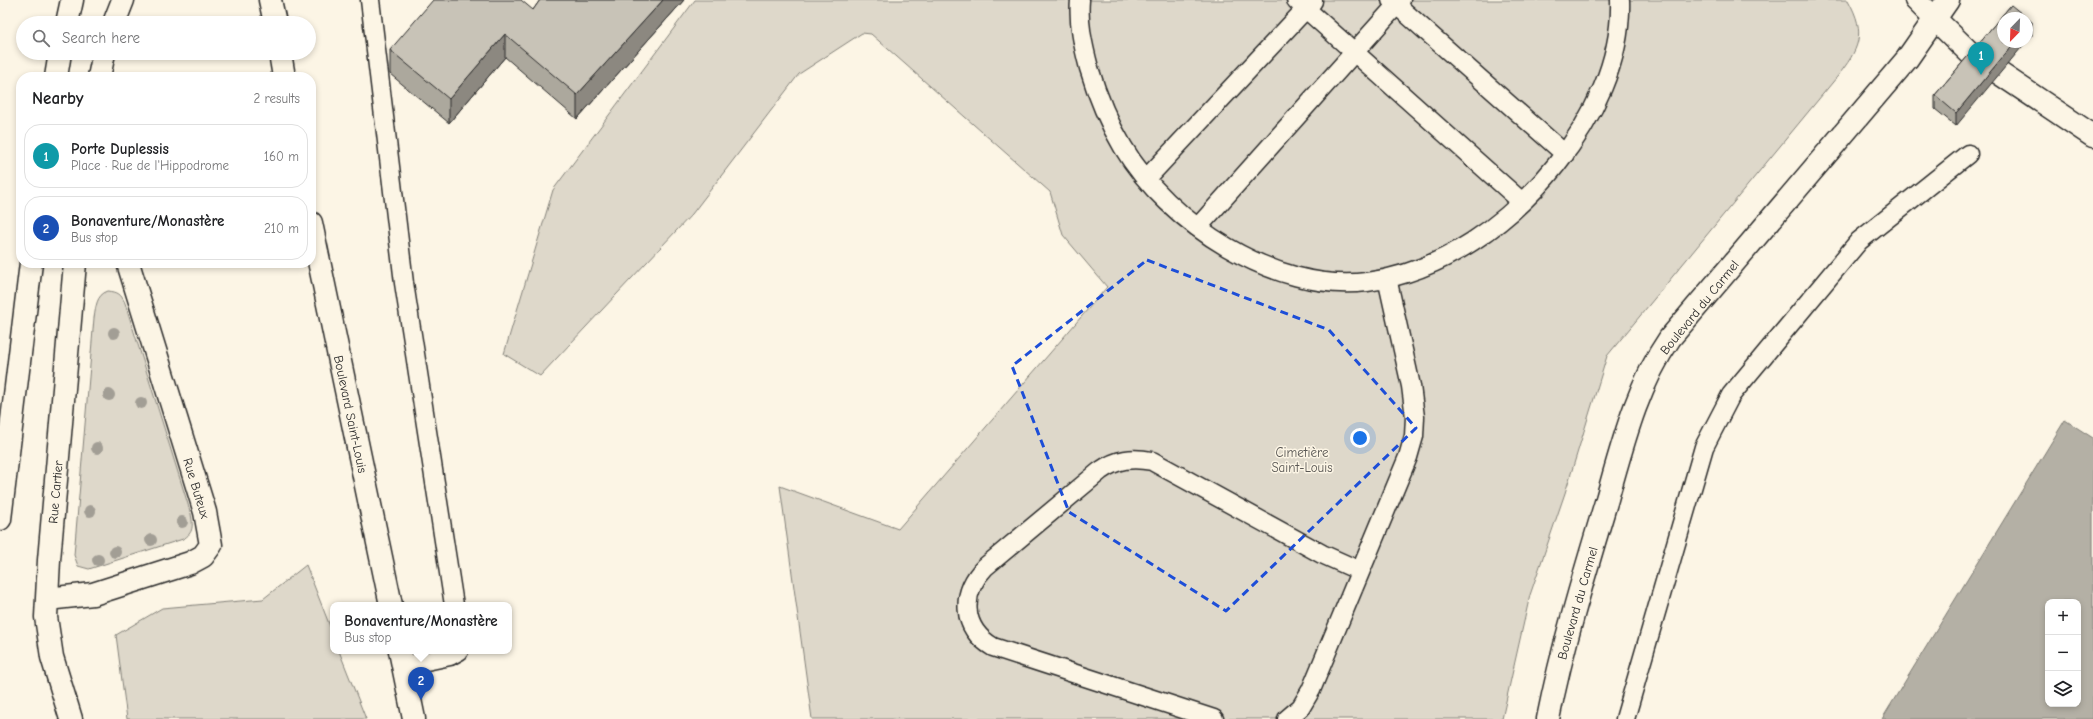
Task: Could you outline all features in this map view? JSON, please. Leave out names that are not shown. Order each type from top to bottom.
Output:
[{"type":"main road","points":[[69,16],[72,0]]},
{"type":"main road","points":[[117,16],[123,0]]},
{"type":"main road","points":[[270,0],[273,16]]},
{"type":"main road","points":[[1916,0],[1972,55],[2093,136]]},
{"type":"main road","name":"Boulevard du Carmel","points":[[1548,719],[1570,619],[1629,424],[1640,392],[1653,366],[1670,338],[1902,65],[1948,0]]},
{"type":"main road","points":[[57,72],[59,60]]},
{"type":"main road","points":[[100,72],[103,60]]},
{"type":"main road","points":[[281,60],[283,72]]},
{"type":"main road","name":"Boulevard Saint-Louis","points":[[316,247],[390,602]]},
{"type":"main road","points":[[0,519],[29,268]]},
{"type":"main road","name":"Rue Cartier","points":[[71,719],[50,647],[47,600],[75,268]]},
{"type":"main road","name":"Rue Buteux","points":[[47,600],[93,594],[190,563],[203,556],[211,545],[205,512],[130,268]]},
{"type":"main road","points":[[402,659],[414,719]]},
{"type":"lane","points":[[370,0],[404,283],[454,602]]},
{"type":"lane","points":[[1080,0],[1079,16],[1084,49],[1094,83],[1123,147],[1147,178],[1177,210],[1222,244],[1250,259],[1280,271],[1310,279],[1337,283],[1365,282],[1388,278],[1424,267],[1452,254],[1479,237],[1522,202],[1565,154],[1586,124],[1610,68],[1617,38],[1620,0]]},
{"type":"lane","points":[[1198,227],[1353,53],[1396,2],[1565,154]]},
{"type":"lane","points":[[1147,178],[1305,3],[1353,53],[1522,202]]},
{"type":"lane","points":[[1625,719],[1704,448],[1731,395],[1859,241],[1968,154]]},
{"type":"lane","points":[[1292,718],[1307,699],[1311,690],[1408,456],[1414,436],[1415,417],[1412,386],[1388,278]]},
{"type":"lane","points":[[1214,719],[993,647],[978,635],[970,619],[968,600],[973,582],[985,567],[1100,471],[1116,462],[1134,458],[1152,462],[1322,554],[1360,571]]},
{"type":"lane","points":[[402,659],[450,656],[454,654]]},
{"type":"highlighted area","points":[[1147,260],[1329,330],[1416,428],[1226,611],[1069,512],[1012,366]]},
{"type":"green space","name":"Cimetière Saint-Louis","points":[[695,0],[1848,0],[1854,12],[1859,32],[1855,49],[1845,67],[1607,356],[1565,493],[1530,595],[1502,719],[812,719],[780,486],[898,529],[1107,287],[1063,235],[1050,192],[871,34],[862,33],[799,74],[692,214],[540,376],[504,354],[553,190]]},
{"type":"green space","points":[[108,291],[119,294],[125,303],[191,514],[192,528],[187,537],[183,539],[89,569],[78,566],[74,555],[94,318],[99,298]]},
{"type":"green space","points":[[306,565],[330,626],[330,654],[340,654],[366,719],[127,719],[116,635],[162,608],[263,599]]},
{"type":"shaded area","points":[[2065,420],[2093,438],[2093,719],[1882,719]]},
{"type":"building","points":[[433,0],[521,0],[533,10],[540,0],[663,0],[577,95],[505,34],[449,99],[390,50]]},
{"type":"building","points":[[2011,5],[2020,12],[2005,12]]},
{"type":"building","points":[[1997,22],[1997,48],[2010,48],[1956,113],[1935,95]]},
{"type":"place","name":"Porte Duplessis","points":[[1981,75]]},
{"type":"place","name":"Bonaventure/Monastère","points":[[421,700]]}]
